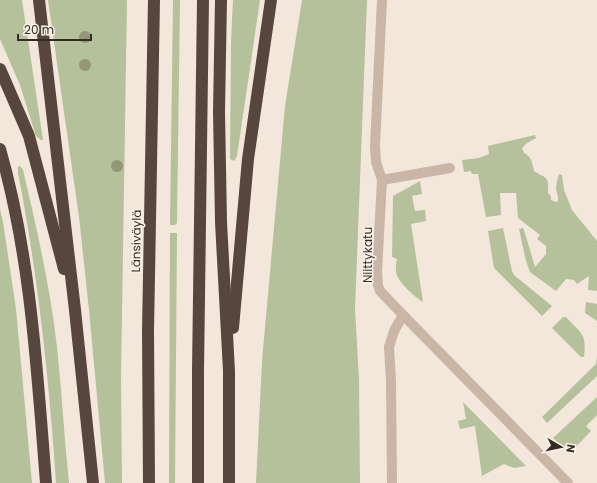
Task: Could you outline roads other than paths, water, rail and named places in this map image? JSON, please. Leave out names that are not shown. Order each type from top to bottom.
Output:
[{"type":"highway","points":[[39,0],[76,310],[93,483]]},
{"type":"highway","name":"Länsiväylä","points":[[149,483],[148,331],[154,0]]},
{"type":"highway","points":[[198,483],[203,0]]},
{"type":"highway","points":[[221,0],[219,112],[221,222],[229,371],[229,483]]},
{"type":"highway","points":[[229,371],[248,159],[271,0]]},
{"type":"highway","points":[[0,69],[29,136],[76,310]]},
{"type":"highway","points":[[0,149],[10,184],[23,251],[34,344],[46,483]]},
{"type":"street","name":"Niittykatu","points":[[385,1],[375,146],[376,162],[382,180],[377,272],[378,285],[380,290],[403,315],[568,483]]},
{"type":"street","points":[[382,180],[450,168]]},
{"type":"street","points":[[392,483],[391,381],[389,347],[394,331],[403,315]]}]
